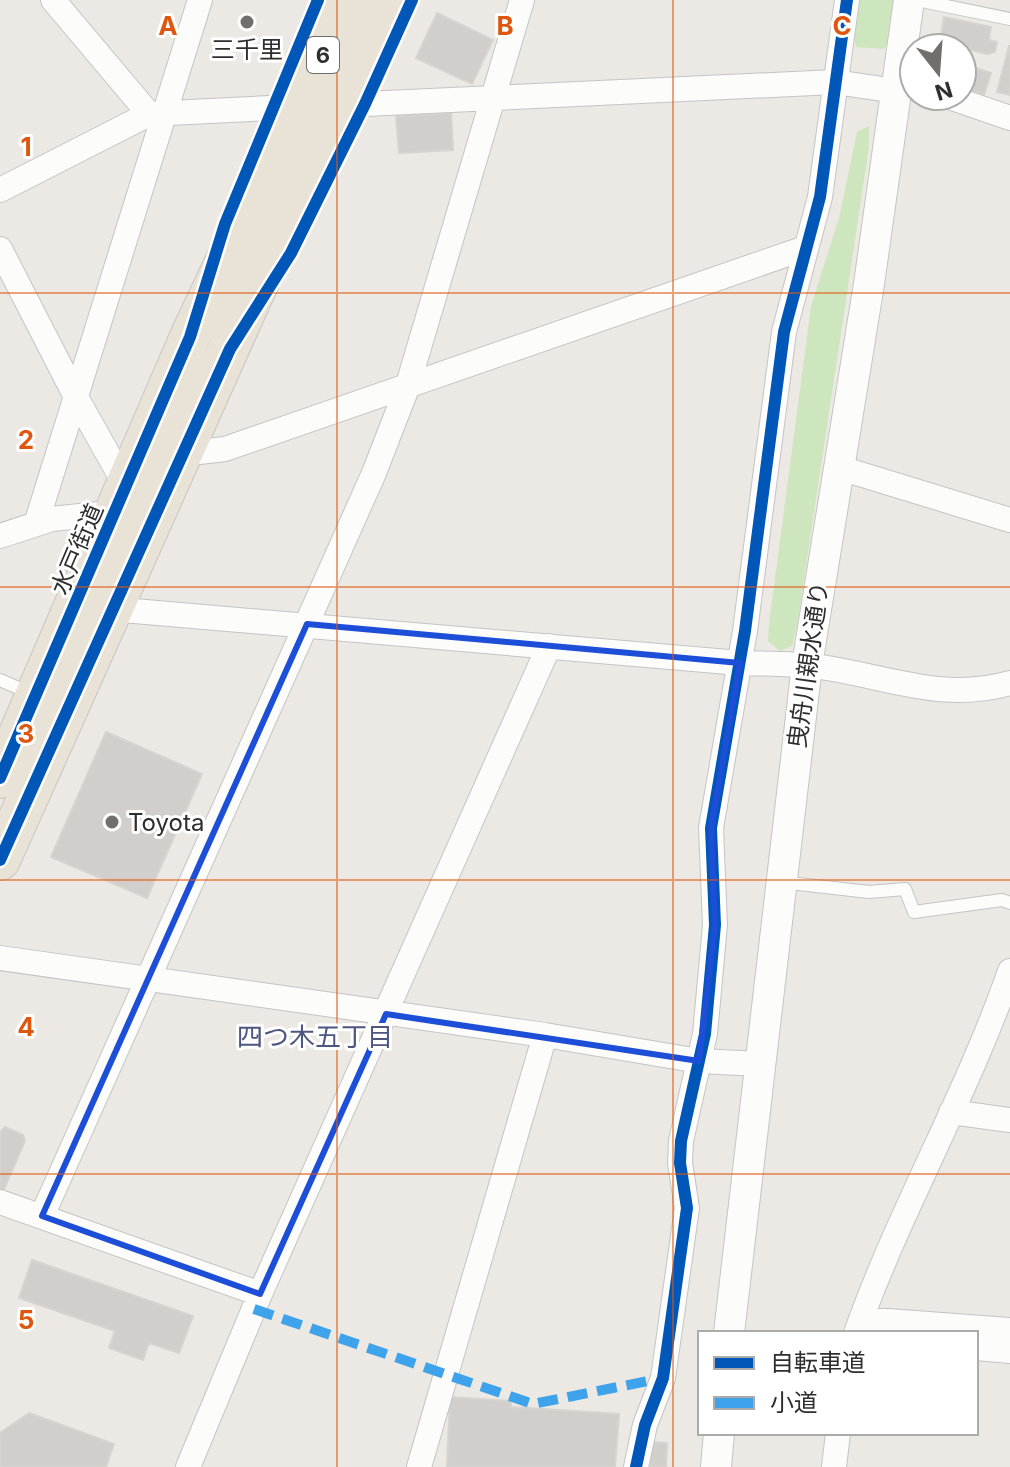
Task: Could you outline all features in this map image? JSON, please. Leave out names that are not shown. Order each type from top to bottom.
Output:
[{"type":"highway","points":[[1,855],[230,349],[291,253],[317,109],[318,0]]},
{"type":"highway","name":"6","points":[[317,109],[348,0]]},
{"type":"highway","name":"6","points":[[317,109],[385,0]]},
{"type":"highway","points":[[317,109],[412,0]]},
{"type":"highway","name":"水戸街道","points":[[0,778],[190,337],[225,224],[317,109]]},
{"type":"street","points":[[53,0],[156,114]]},
{"type":"street","points":[[36,524],[77,399],[156,114],[200,0]]},
{"type":"street","points":[[42,1216],[307,624],[407,388],[522,0]]},
{"type":"street","points":[[636,1467],[636,1455],[663,1378],[687,1208],[680,1163],[681,1141],[699,1061],[715,925],[711,828],[740,663],[784,332],[820,197],[847,0]]},
{"type":"street","name":"曳舟川親水通り","points":[[906,32],[909,0]]},
{"type":"street","points":[[0,190],[156,114],[317,109],[835,82],[898,87]]},
{"type":"street","points":[[978,107],[1010,118]]},
{"type":"street","name":"曳舟川親水通り","points":[[729,1331],[807,665],[837,467],[898,111]]},
{"type":"street","points":[[182,454],[212,453],[805,248]]},
{"type":"street","points":[[0,249],[77,399],[122,500],[2,532]]},
{"type":"street","points":[[837,467],[1010,520]]},
{"type":"street","points":[[111,609],[740,663],[807,665],[939,691],[978,692],[1010,683]]},
{"type":"street","points":[[188,1467],[260,1294],[549,646]]},
{"type":"street","points":[[0,958],[545,1035],[699,1061],[761,1064]]},
{"type":"street","points":[[1010,971],[988,1034],[858,1326],[1010,1330]]},
{"type":"street","points":[[419,1467],[545,1035]]},
{"type":"street","points":[[951,1112],[1010,1120]]},
{"type":"street","points":[[0,1202],[260,1294]]},
{"type":"street","points":[[978,1348],[1010,1351]]},
{"type":"street","points":[[716,1467],[719,1435]]},
{"type":"street","points":[[834,1467],[838,1435]]},
{"type":"lane","points":[[917,0],[1010,19]]},
{"type":"lane","points":[[0,680],[37,696]]},
{"type":"lane","points":[[781,882],[869,892],[905,889],[914,912],[1002,900],[1010,903]]},
{"type":"highlighted area","points":[[307,624],[740,663],[711,828],[715,925],[699,1061],[386,1014],[260,1294],[42,1216]]},
{"type":"green space","points":[[860,0],[895,0],[890,39],[884,49],[856,47],[854,36]]},
{"type":"green space","points":[[869,126],[869,147],[797,626],[792,646],[780,651],[768,641],[769,624],[811,306],[839,218],[857,132]]},
{"type":"building","points":[[437,13],[493,40],[472,84],[416,58]]},
{"type":"building","points":[[944,17],[991,27],[989,40],[997,42],[995,52],[978,52],[978,32],[942,32]]},
{"type":"building","points":[[1010,46],[1010,95],[997,92]]},
{"type":"building","points":[[978,69],[991,73],[984,95],[978,93]]},
{"type":"building","points":[[451,113],[453,150],[399,153],[396,116]]},
{"type":"building","points":[[106,732],[202,774],[147,898],[51,857]]},
{"type":"building","points":[[5,1127],[23,1135],[25,1141],[4,1189],[0,1188],[0,1132]]},
{"type":"building","points":[[32,1260],[193,1316],[179,1353],[149,1343],[143,1360],[109,1348],[115,1331],[19,1298]]},
{"type":"building","points":[[450,1397],[511,1401],[511,1407],[619,1414],[615,1467],[447,1467]]},
{"type":"building","points":[[29,1413],[114,1444],[106,1467],[0,1467],[0,1433]]},
{"type":"building","points":[[652,1442],[667,1443],[666,1467],[650,1467]]},
{"type":"marked path","points":[[254,1309],[533,1404],[663,1378]]},
{"type":"cycle path","points":[[0,778],[190,337],[225,224],[318,0]]},
{"type":"cycle path","points":[[0,860],[230,349],[291,253],[365,104],[412,0]]},
{"type":"cycle path","points":[[636,1467],[645,1425],[663,1378],[687,1208],[680,1163],[681,1141],[705,1034],[715,925],[711,828],[745,631],[784,332],[820,197],[847,0]]},
{"type":"place","name":"三千里","points":[[247,22]]},
{"type":"place","name":"Toyota","points":[[112,822]]},
{"type":"district","name":"四つ木五丁目","points":[[315,1036]]}]
